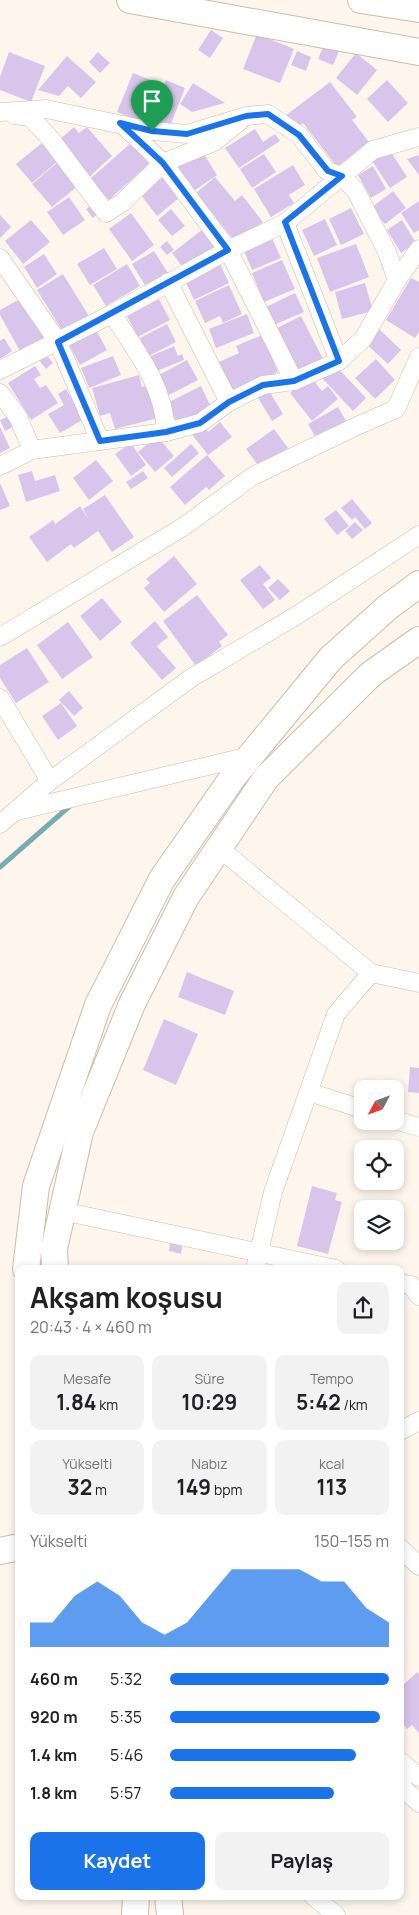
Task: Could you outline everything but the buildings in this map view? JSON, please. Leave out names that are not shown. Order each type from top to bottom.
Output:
[{"type":"main road","points":[[130,0],[419,52]]},
{"type":"main road","points":[[361,0],[419,9]]},
{"type":"main road","points":[[26,1265],[36,1186],[98,1005],[162,878],[233,777],[331,658],[388,607],[419,584]]},
{"type":"main road","points":[[55,1265],[54,1249],[80,1132],[132,1004],[186,897],[266,778],[371,674],[419,640]]},
{"type":"main road","points":[[0,1551],[15,1548]]},
{"type":"main road","points":[[135,1915],[136,1900]]},
{"type":"main road","points":[[168,1900],[170,1915]]},
{"type":"street","points":[[0,113],[46,109],[152,131],[187,134],[246,116],[268,114],[299,135],[328,171],[342,176],[356,191],[387,252],[396,280]]},
{"type":"street","points":[[0,113],[30,117],[49,137],[106,214],[123,202],[163,163],[214,142],[246,116]]},
{"type":"street","points":[[120,123],[163,163],[228,250],[294,381]]},
{"type":"street","points":[[0,370],[112,314],[228,250],[285,222],[373,150],[419,137]]},
{"type":"street","points":[[285,222],[339,361]]},
{"type":"street","points":[[0,466],[32,450],[166,432],[200,423],[229,402],[263,385],[294,381],[339,361],[363,339],[396,280],[419,249]]},
{"type":"street","points":[[0,258],[58,342],[100,441]]},
{"type":"street","points":[[168,282],[229,402]]},
{"type":"street","points":[[112,314],[154,379],[165,413],[166,432]]},
{"type":"street","points":[[0,637],[183,527],[253,476],[359,424],[396,409],[419,357]]},
{"type":"street","points":[[0,393],[18,417],[32,450]]},
{"type":"street","points":[[0,824],[50,781],[191,678],[299,614],[419,535]]},
{"type":"street","points":[[0,698],[50,781]]},
{"type":"street","points":[[14,812],[250,756]]},
{"type":"street","points":[[219,848],[371,973],[419,983]]},
{"type":"street","points":[[257,1260],[273,1192],[310,1092],[336,1014],[371,973]]},
{"type":"street","points":[[310,1092],[354,1106]]},
{"type":"street","points":[[404,1123],[419,1128]]},
{"type":"street","points":[[62,1211],[257,1260],[301,1265]]},
{"type":"street","points":[[404,1284],[411,1285],[419,1296]]},
{"type":"street","points":[[404,1429],[419,1421]]},
{"type":"street","points":[[404,1552],[419,1566]]},
{"type":"street","points":[[404,1765],[419,1777]]},
{"type":"street","points":[[404,1788],[419,1803]]},
{"type":"street","points":[[318,1900],[336,1915]]},
{"type":"waterway","points":[[0,867],[71,805]]},
{"type":"route","points":[[268,114],[299,135],[328,171],[342,176],[285,222],[339,361],[294,381],[263,385],[229,402],[200,423],[166,432],[100,441],[58,342],[228,250],[163,163],[120,123],[152,131],[187,134],[246,116],[268,114]]}]
